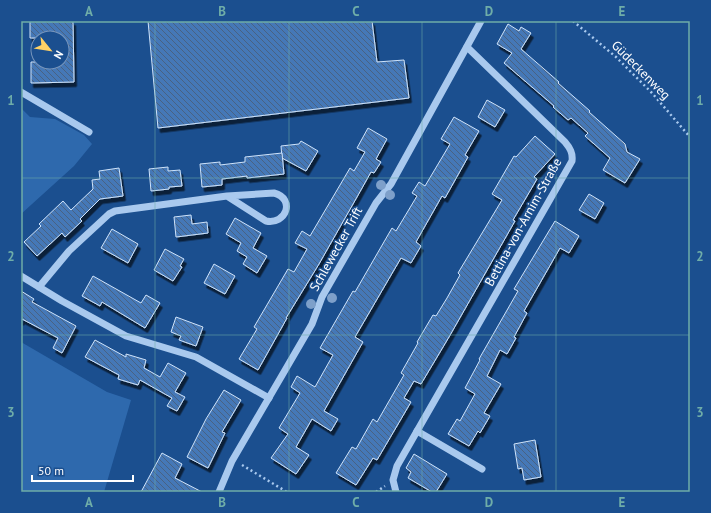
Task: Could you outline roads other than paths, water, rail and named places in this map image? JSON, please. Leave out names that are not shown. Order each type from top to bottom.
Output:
[{"type":"street","name":"Schlewecker Trift","points":[[219,492],[232,461],[312,324],[322,297],[376,203],[391,184],[481,21]]},
{"type":"street","name":"Bettina-von-Arnim-Straße","points":[[396,492],[393,480],[397,466],[572,161],[570,147],[467,47]]},
{"type":"street","points":[[21,92],[89,132]]},
{"type":"street","points":[[39,287],[69,251],[109,214],[115,211],[227,196],[274,193],[280,194],[284,198],[287,204],[286,211],[278,220],[266,222],[227,196]]},
{"type":"street","points":[[21,276],[62,301],[126,336],[196,357],[269,398]]},
{"type":"street","points":[[417,431],[482,469]]}]
